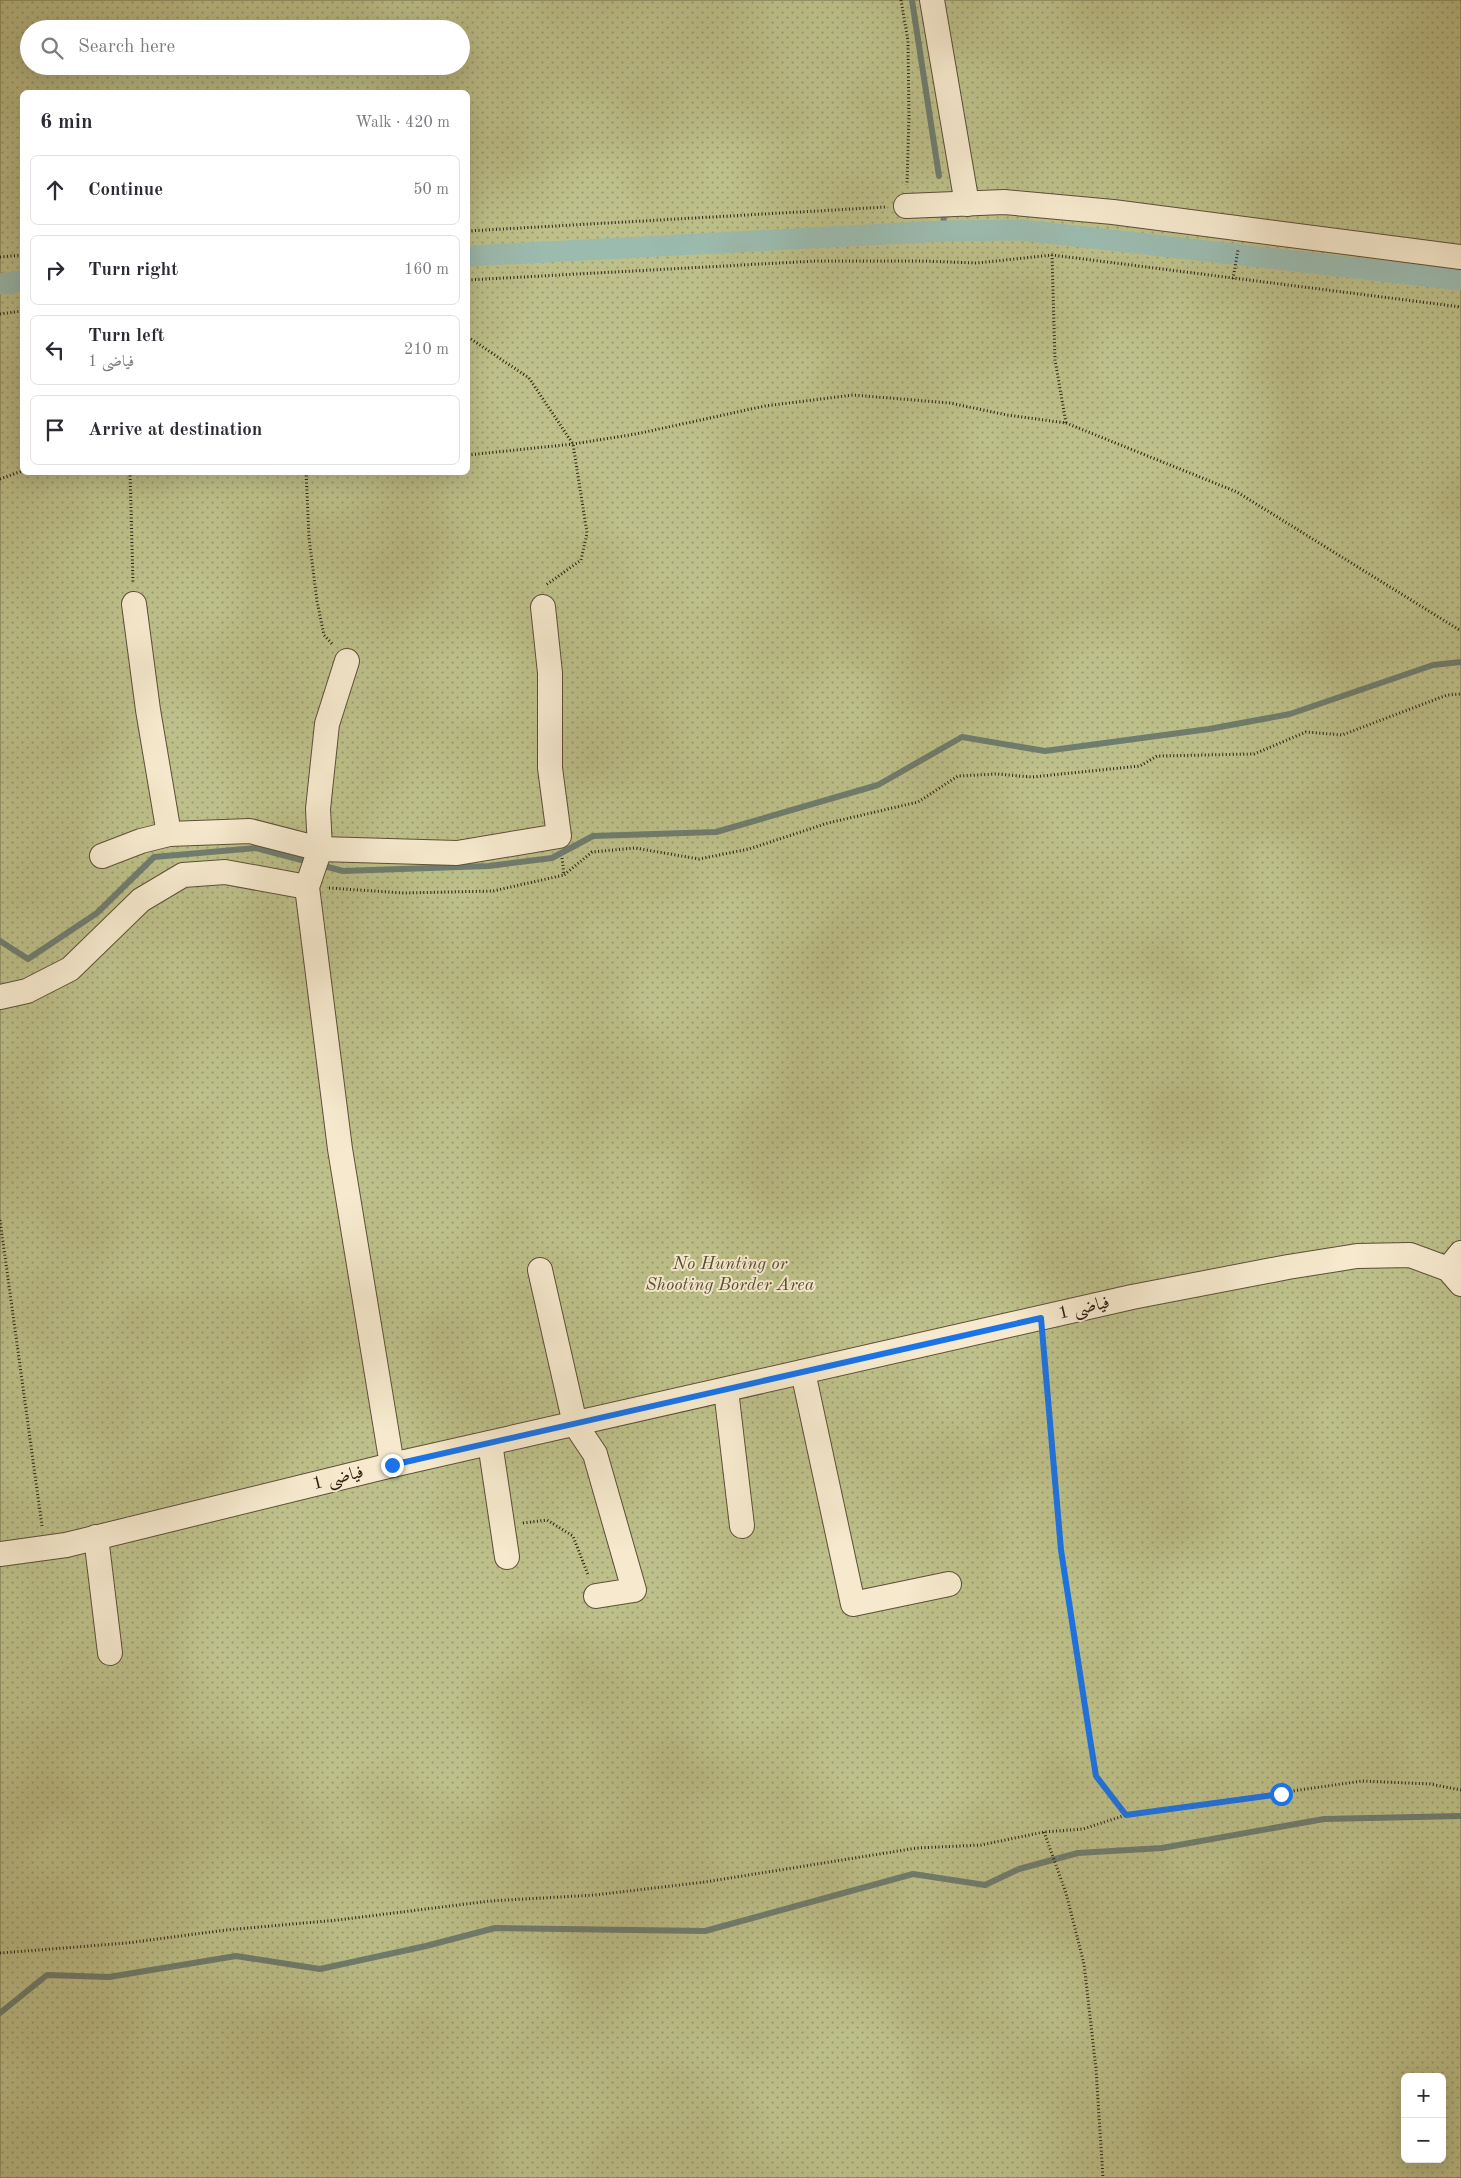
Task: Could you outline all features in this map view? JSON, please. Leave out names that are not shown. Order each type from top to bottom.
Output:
[{"type":"street","points":[[932,0],[967,204]]},
{"type":"street","points":[[906,206],[1004,202],[1113,212],[1461,257]]},
{"type":"street","points":[[134,604],[148,710],[169,834]]},
{"type":"street","points":[[0,997],[28,991],[70,969],[141,900],[183,875],[314,866],[457,853],[559,836],[550,768],[550,673],[543,607]]},
{"type":"street","points":[[347,661],[327,724],[314,866],[340,1149],[392,1465]]},
{"type":"street","points":[[102,856],[169,834],[250,832],[314,866]]},
{"type":"street","name":"فیاضی 1","points":[[0,1554],[45,1548],[96,1537],[392,1465],[1132,1296],[1357,1256],[1410,1255],[1457,1269]]},
{"type":"street","points":[[540,1270],[575,1424],[595,1454],[634,1590],[596,1596]]},
{"type":"street","points":[[803,1372],[853,1604],[949,1584]]},
{"type":"street","points":[[726,1390],[742,1526]]},
{"type":"street","points":[[490,1444],[507,1557]]},
{"type":"street","points":[[96,1537],[110,1653]]},
{"type":"path","points":[[470,231],[906,206],[909,116],[908,41],[901,0]]},
{"type":"path","points":[[1233,279],[1239,245]]},
{"type":"path","points":[[0,257],[20,255]]},
{"type":"path","points":[[1052,255],[1055,360],[1066,423]]},
{"type":"path","points":[[470,280],[816,262],[924,261],[977,263],[1052,255],[1461,307]]},
{"type":"path","points":[[0,314],[20,311]]},
{"type":"path","points":[[470,338],[529,378],[573,444],[587,533],[582,560],[538,590],[543,607]]},
{"type":"path","points":[[470,455],[573,444],[636,434],[765,406],[853,395],[950,403],[1007,415],[1066,423],[1237,492],[1461,631]]},
{"type":"path","points":[[0,479],[20,472]]},
{"type":"path","points":[[130,475],[134,604]]},
{"type":"path","points":[[306,475],[309,538],[317,601],[324,635],[347,661]]},
{"type":"path","points":[[314,866],[404,893],[493,891],[564,875],[592,852],[635,848],[699,859],[749,850],[828,822],[918,802],[958,776],[997,774],[1032,777],[1140,766],[1157,756],[1254,754],[1306,732],[1342,735],[1447,695],[1461,694]]},
{"type":"path","points":[[563,864],[564,875]]},
{"type":"path","points":[[0,1220],[45,1548]]},
{"type":"path","points":[[1041,1318],[1061,1550],[1096,1776],[1126,1815]]},
{"type":"path","points":[[503,1526],[546,1520],[573,1536],[596,1596]]},
{"type":"path","points":[[0,1953],[127,1943],[226,1930],[338,1920],[490,1901],[595,1895],[705,1882],[917,1848],[980,1845],[1044,1832],[1083,1828],[1126,1815],[1362,1781],[1430,1784],[1461,1790]]},
{"type":"path","points":[[1044,1832],[1058,1870],[1084,1964],[1096,2070],[1103,2178]]},
{"type":"green space","name":"No Hunting or Shooting Border Area","points":[[0,0],[1461,0],[1461,2178],[0,2178]]},
{"type":"waterway","points":[[912,0],[939,176]]},
{"type":"waterway","points":[[943,214],[945,231]]},
{"type":"waterway","points":[[470,256],[945,231],[1022,230],[1461,280]]},
{"type":"waterway","points":[[0,284],[20,281]]},
{"type":"waterway","points":[[0,941],[28,959],[97,913],[154,857],[256,848],[343,871],[489,866],[552,858],[593,836],[716,832],[878,785],[962,737],[1045,751],[1209,729],[1290,714],[1433,665],[1461,662]]},
{"type":"waterway","points":[[0,2013],[47,1975],[109,1977],[236,1956],[320,1969],[426,1946],[495,1928],[705,1931],[913,1874],[985,1885],[1019,1869],[1078,1853],[1162,1848],[1324,1819],[1461,1816]]},
{"type":"route","points":[[392,1465],[1041,1318],[1061,1550],[1096,1776],[1126,1815],[1281,1794]]}]
